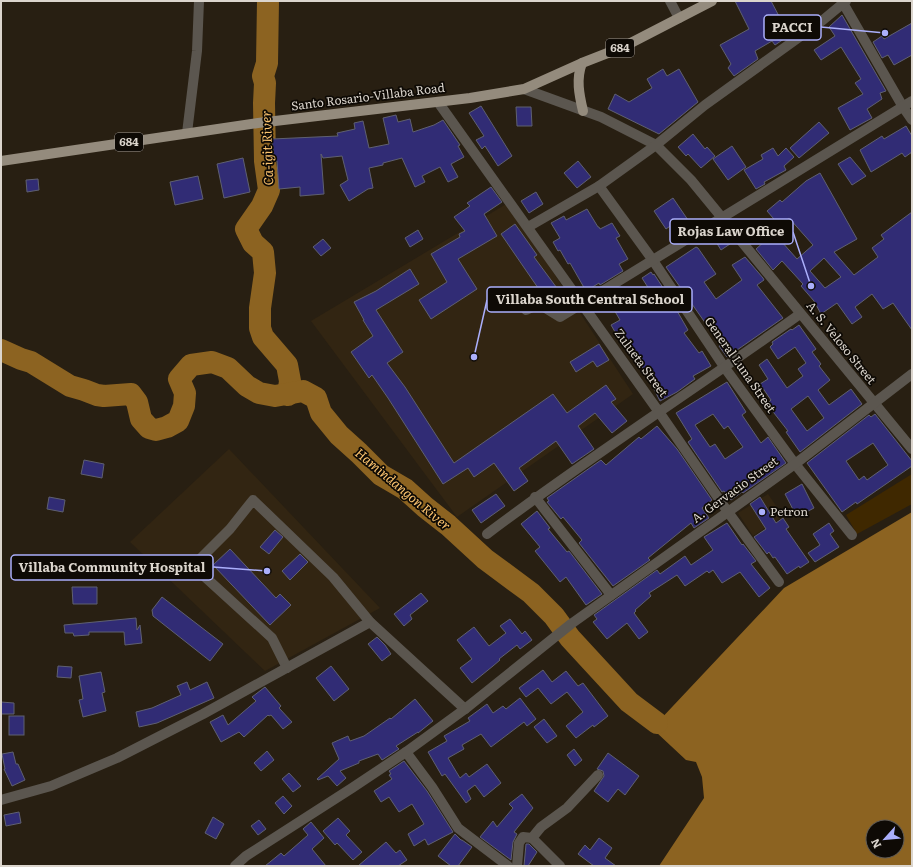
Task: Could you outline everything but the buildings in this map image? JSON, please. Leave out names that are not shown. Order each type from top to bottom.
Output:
[{"type":"main road","name":"684","points":[[524,89],[582,63],[623,47],[712,1]]},
{"type":"main road","points":[[582,63],[578,73],[579,93],[583,111]]},
{"type":"main road","name":"Santo Rosario-Villaba Road","points":[[1,161],[258,123],[470,98],[524,89]]},
{"type":"street","points":[[187,133],[197,51],[199,1]]},
{"type":"street","points":[[670,1],[679,18]]},
{"type":"street","points":[[528,227],[599,186],[656,145],[705,106],[823,20],[845,2],[903,107],[912,120]]},
{"type":"street","name":"A. S. Veloso Street","points":[[524,89],[602,117],[656,145],[690,180],[722,217],[912,449]]},
{"type":"street","points":[[526,310],[539,304],[560,317],[652,259],[912,101]]},
{"type":"street","name":"Zulueta Street","points":[[438,102],[659,412],[728,512],[780,582]]},
{"type":"street","name":"General Luna Street","points":[[599,186],[652,259],[725,368],[795,464],[852,535]]},
{"type":"street","points":[[487,534],[535,497],[725,368],[800,314]]},
{"type":"street","name":"A. Gervacio Street","points":[[235,866],[246,856],[406,752],[465,709],[545,643],[795,464],[912,374]]},
{"type":"street","points":[[535,497],[611,595]]},
{"type":"street","points":[[287,668],[272,638],[193,566],[230,529],[253,500],[333,577],[370,622],[465,709]]},
{"type":"street","points":[[1,800],[51,786],[117,758],[203,714],[370,622]]},
{"type":"street","points":[[406,752],[432,787],[458,828],[508,866]]},
{"type":"street","points":[[532,838],[541,827],[567,808],[598,775]]},
{"type":"street","points":[[517,866],[519,843],[523,837],[532,838],[560,866]]},
{"type":"shaded area","points":[[508,203],[633,394],[457,517],[311,321]]},
{"type":"shaded area","points":[[229,449],[380,608],[265,671],[130,542]]},
{"type":"shaded area","points":[[912,474],[912,504],[857,534],[846,515]]},
{"type":"shaded area","points":[[768,494],[783,516],[753,536],[738,513]]},
{"type":"shaded area","points":[[912,512],[912,866],[659,866],[704,798],[702,777],[696,762],[686,760],[656,732],[657,723],[784,588]]},
{"type":"waterway","name":"Ca-igit River","points":[[268,1],[267,63],[263,76],[265,83],[265,161],[269,190],[262,206],[246,229],[253,243],[263,252],[265,273],[260,308],[260,328],[263,337],[287,365],[290,381],[288,395]]},
{"type":"waterway","name":"Hamindangon River","points":[[1,350],[31,362],[70,386],[104,396],[131,394],[137,402],[141,419],[149,428],[156,430],[167,427],[178,421],[184,406],[185,393],[179,379],[191,365],[212,362],[228,368],[247,386],[259,393],[275,396],[303,391],[316,398],[321,413],[339,435],[381,475],[405,489],[448,525],[485,559],[531,593],[554,616],[570,638],[629,702],[657,723]]},
{"type":"place","name":"PACCI","points":[[885,33]]},
{"type":"place","name":"Rojas Law Office","points":[[811,286]]},
{"type":"place","name":"Villaba South Central School","points":[[474,357]]},
{"type":"place","name":"Petron","points":[[762,512]]},
{"type":"place","name":"Villaba Community Hospital","points":[[267,571]]}]
